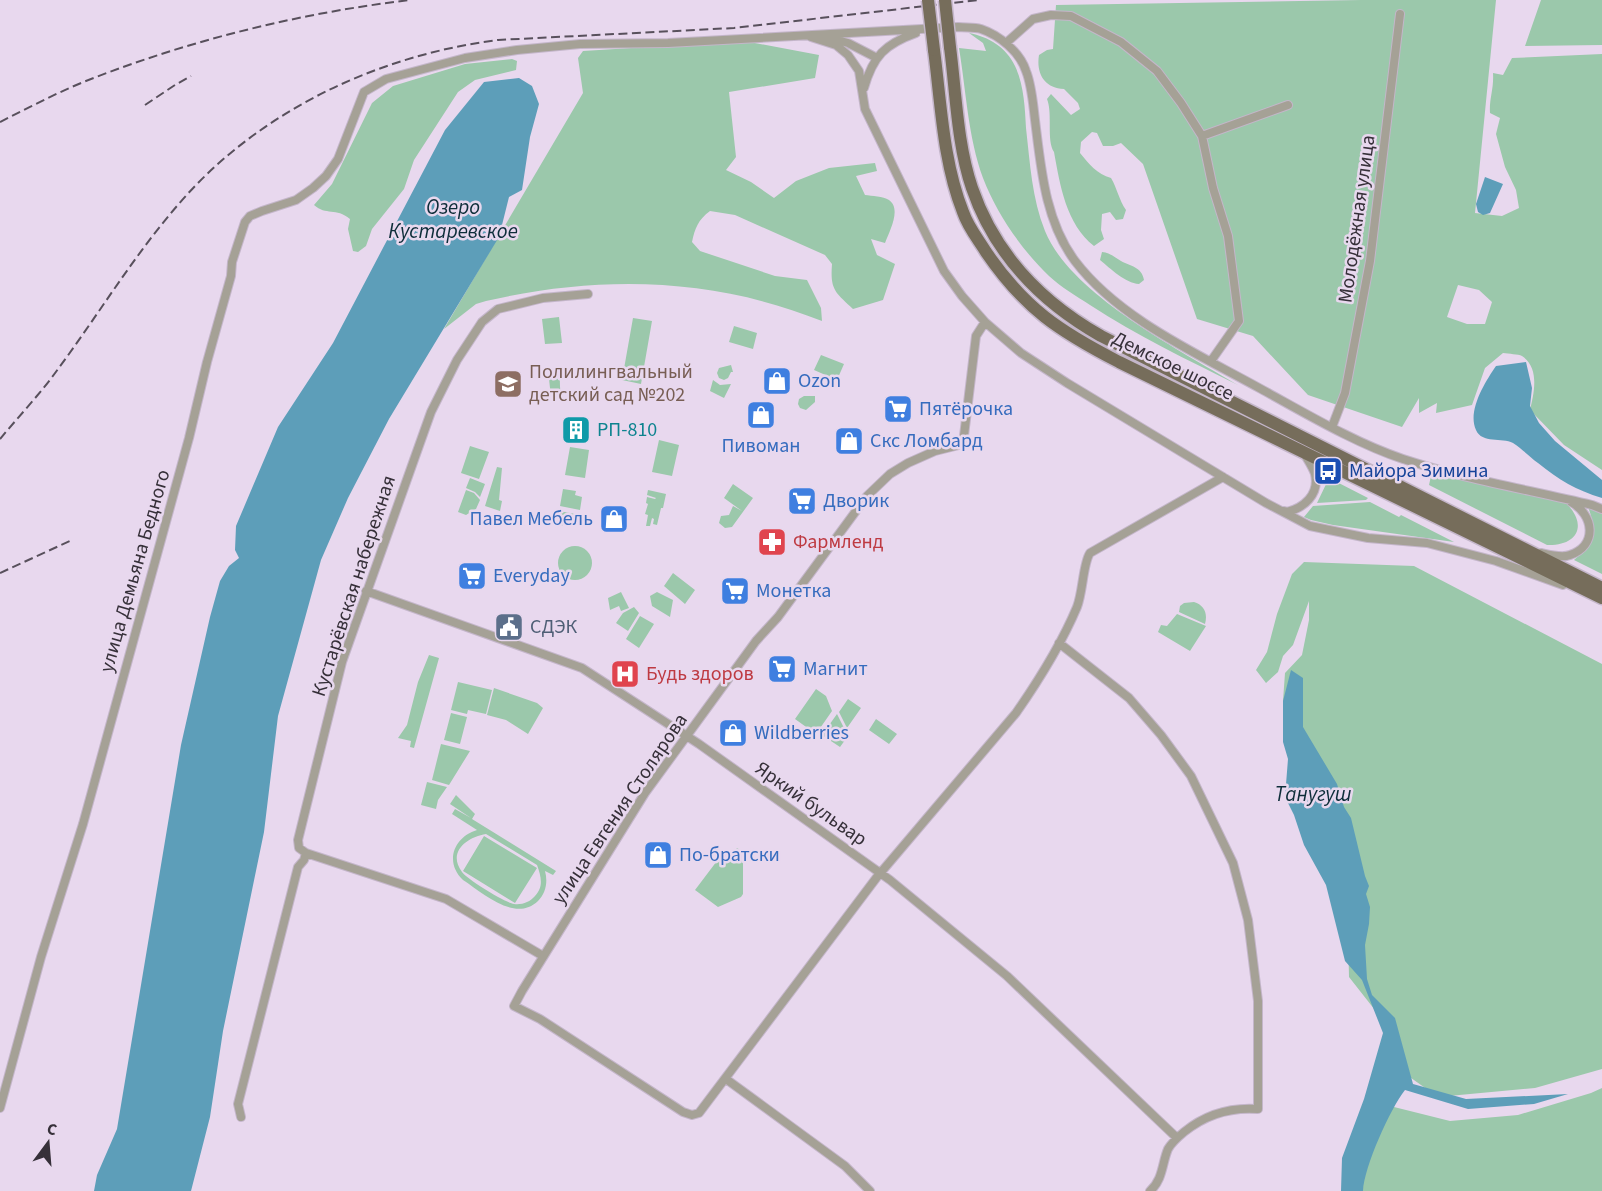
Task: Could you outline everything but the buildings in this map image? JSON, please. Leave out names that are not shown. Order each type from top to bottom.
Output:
[{"type":"main road","name":"Демское шоссе","points":[[928,0],[950,164],[963,214],[1013,287],[1032,307],[1056,327],[1085,344],[1602,599]]},
{"type":"main road","name":"Демское шоссе","points":[[945,0],[963,152],[972,188],[1004,253],[1054,306],[1101,336],[1602,588]]},
{"type":"street","name":"Молодёжная улица","points":[[1332,427],[1345,393],[1370,261],[1400,14]]},
{"type":"street","points":[[1006,43],[1033,19],[1052,15],[1071,16],[1121,42],[1158,71],[1181,103],[1202,136],[1212,188],[1228,236],[1239,321],[1211,361]]},
{"type":"street","points":[[804,35],[958,27],[980,29],[1006,43],[1019,57],[1026,70],[1031,89],[1046,195],[1055,226],[1067,251],[1095,283],[1126,310],[1211,361],[1332,427],[1402,459],[1602,509]]},
{"type":"street","points":[[863,90],[870,68],[881,52],[896,40],[923,30]]},
{"type":"street","points":[[804,35],[822,36],[848,43],[877,58]]},
{"type":"street","points":[[804,35],[836,45],[848,55],[859,71],[865,110],[944,270],[962,296],[985,322],[1020,353],[1266,503],[1310,526],[1368,538],[1427,543],[1496,561],[1602,599]]},
{"type":"street","name":"улица Демьяна Бедного","points":[[0,1108],[41,957],[83,824],[156,560],[242,230],[250,216],[296,200],[326,176],[338,159],[364,92],[386,79],[465,58],[517,50],[580,44],[668,43],[804,35]]},
{"type":"street","points":[[1202,136],[1288,105]]},
{"type":"street","name":"Кустарёвская набережная","points":[[306,853],[299,848],[298,840],[341,665],[433,408],[460,355],[482,322],[493,312],[510,305],[550,297],[588,294]]},
{"type":"street","name":"улица Евгения Столярова","points":[[726,1079],[702,1111],[692,1115],[683,1112],[540,1019],[514,1006],[645,793],[867,496],[890,474],[916,459],[935,451],[963,444],[976,336],[985,322]]},
{"type":"street","points":[[1266,503],[1287,512],[1299,509],[1310,499],[1315,489],[1315,475],[1303,452]]},
{"type":"street","points":[[870,1191],[845,1166],[726,1079],[880,873],[1016,713],[1041,675],[1078,605],[1090,553],[1223,477]]},
{"type":"street","points":[[1503,539],[1553,556],[1569,556],[1580,549],[1587,541],[1590,528],[1586,514],[1565,498]]},
{"type":"street","name":"Яркий бульвар","points":[[366,591],[576,665],[595,674],[687,736],[880,873],[1007,976],[1177,1138]]},
{"type":"street","points":[[1059,643],[1129,698],[1191,776],[1233,863],[1248,920],[1258,1000],[1258,1109],[1221,1111],[1197,1121],[1169,1147],[1159,1180],[1150,1191]]},
{"type":"street","points":[[241,1117],[238,1104],[298,867],[306,853],[446,898],[543,956]]},
{"type":"green space","points":[[1496,0],[1475,213],[1502,216],[1519,208],[1516,190],[1505,167],[1496,134],[1500,118],[1490,113],[1493,73],[1503,75],[1512,58],[1602,54],[1602,470],[1564,445],[1530,410],[1534,389],[1533,374],[1528,361],[1520,355],[1503,353],[1485,368],[1472,405],[1436,413],[1437,403],[1419,413],[1419,398],[1402,427],[1308,395],[1253,336],[1197,319],[1143,164],[1121,143],[1103,146],[1097,133],[1092,132],[1081,142],[1080,153],[1097,171],[1111,178],[1126,210],[1123,219],[1116,220],[1110,212],[1102,214],[1101,230],[1104,239],[1094,246],[1084,237],[1071,215],[1050,141],[1050,112],[1047,99],[1051,94],[1071,115],[1080,109],[1078,103],[1064,89],[1051,86],[1040,73],[1039,55],[1053,49],[1056,5]],"holes":[[[1458,285],[1479,290],[1492,302],[1485,324],[1467,324],[1447,317]]]},
{"type":"green space","points":[[1541,0],[1602,0],[1602,45],[1525,46]]},
{"type":"green space","points":[[969,33],[990,40],[1002,48],[1018,73],[1023,97],[1034,194],[1045,231],[1058,254],[1078,277],[1129,319],[1238,385],[1144,337],[1074,295],[1049,276],[1020,243],[1003,218],[989,191],[974,146],[959,48],[986,51],[983,43]]},
{"type":"green space","points":[[744,41],[819,55],[815,78],[729,92],[736,157],[726,170],[751,182],[774,198],[796,181],[829,168],[875,163],[877,171],[856,176],[865,195],[881,197],[893,204],[895,215],[885,243],[871,239],[877,255],[895,264],[883,300],[853,309],[835,290],[832,280],[832,264],[825,255],[735,215],[710,211],[700,221],[693,237],[692,242],[700,251],[775,276],[807,280],[821,308],[822,321],[781,306],[697,288],[613,284],[571,287],[486,301],[476,304],[444,329],[583,93],[578,58],[583,51]]},
{"type":"green space","points":[[512,59],[517,61],[516,70],[475,80],[458,92],[414,160],[404,189],[372,229],[366,246],[358,252],[353,251],[348,229],[350,219],[340,213],[323,210],[314,205],[332,184],[372,103],[393,86],[465,64]]},
{"type":"green space","points":[[1102,252],[1110,254],[1141,272],[1144,280],[1139,284],[1118,275],[1100,260]]},
{"type":"green space","points":[[559,317],[562,343],[545,344],[542,319]]},
{"type":"green space","points":[[633,318],[652,321],[641,384],[622,380]]},
{"type":"green space","points":[[734,326],[757,333],[753,349],[729,342]]},
{"type":"green space","points":[[821,355],[844,364],[837,380],[814,370]]},
{"type":"green space","points":[[731,365],[733,372],[728,378],[724,380],[719,378],[717,373],[719,368]]},
{"type":"green space","points":[[556,366],[561,367],[561,399],[551,397],[548,370],[553,370]]},
{"type":"green space","points":[[713,380],[720,385],[731,384],[724,398],[710,391]]},
{"type":"green space","points":[[804,396],[815,396],[815,402],[806,410],[800,408],[798,404],[799,399]]},
{"type":"green space","points":[[659,440],[679,445],[672,476],[652,472]]},
{"type":"green space","points":[[470,446],[489,452],[479,479],[461,473]]},
{"type":"green space","points":[[570,447],[589,450],[585,478],[565,475]]},
{"type":"green space","points":[[497,467],[502,468],[500,511],[485,506]]},
{"type":"green space","points":[[1423,471],[1566,503],[1577,519],[1576,533],[1566,542],[1547,545],[1429,485],[1431,476]]},
{"type":"green space","points":[[470,478],[485,484],[480,497],[466,488]]},
{"type":"green space","points":[[1329,478],[1368,498],[1317,503]]},
{"type":"green space","points":[[733,484],[753,498],[732,527],[725,528],[719,523],[721,516],[729,515],[733,506],[742,511],[724,498]]},
{"type":"green space","points":[[563,489],[576,491],[575,495],[582,497],[580,510],[560,506]]},
{"type":"green space","points":[[466,490],[474,493],[480,500],[476,509],[466,515],[458,512]]},
{"type":"green space","points":[[648,490],[666,494],[657,525],[653,524],[654,519],[652,518],[650,526],[646,526],[647,497],[656,498],[647,495]]},
{"type":"green space","points":[[1370,502],[1454,542],[1333,525],[1304,517],[1313,506]]},
{"type":"green space","points":[[1588,507],[1602,513],[1602,574],[1574,560],[1586,548],[1592,536],[1591,515]]},
{"type":"green space","points":[[559,511],[586,516],[557,527]]},
{"type":"green space","points":[[575,546],[587,551],[592,563],[587,575],[575,580],[563,575],[558,563],[563,551]]},
{"type":"green space","points":[[1304,562],[1414,566],[1602,664],[1602,1069],[1535,1088],[1438,1097],[1387,1061],[1382,1019],[1349,977],[1347,889],[1283,701],[1285,673],[1302,655],[1309,620],[1309,601],[1293,645],[1283,656],[1278,672],[1266,683],[1256,670],[1267,652],[1277,614],[1292,574]]},
{"type":"green space","points":[[673,573],[695,590],[685,604],[664,586]]},
{"type":"green space","points":[[621,592],[629,608],[621,611],[619,606],[610,610],[608,598]]},
{"type":"green space","points":[[657,592],[673,600],[670,617],[652,606],[650,596]]},
{"type":"green space","points":[[1194,602],[1204,610],[1205,624],[1179,612],[1180,606],[1184,603]]},
{"type":"green space","points":[[634,607],[639,613],[628,631],[616,623],[623,613]]},
{"type":"green space","points":[[1177,614],[1206,626],[1190,651],[1158,632],[1161,625],[1167,626]]},
{"type":"green space","points":[[640,616],[654,624],[639,648],[626,639]]},
{"type":"green space","points":[[429,655],[439,658],[414,748],[410,747],[411,741],[398,738],[407,725],[418,682]]},
{"type":"green space","points":[[458,682],[492,690],[486,714],[468,710],[467,714],[451,710]]},
{"type":"green space","points":[[494,688],[537,703],[543,708],[528,734],[506,720],[487,715]]},
{"type":"green space","points":[[816,689],[826,696],[832,711],[816,734],[795,719]]},
{"type":"green space","points":[[848,699],[861,708],[847,728],[839,712]]},
{"type":"green space","points":[[451,713],[467,717],[460,744],[444,740]]},
{"type":"green space","points":[[837,714],[848,736],[840,747],[822,735]]},
{"type":"green space","points":[[876,719],[897,734],[889,744],[869,730]]},
{"type":"green space","points":[[441,744],[470,751],[449,785],[432,780]]},
{"type":"green space","points":[[427,782],[447,787],[438,800],[436,809],[421,805]]},
{"type":"green space","points":[[456,795],[475,814],[472,819],[556,871],[553,875],[545,871],[546,887],[538,901],[529,907],[519,909],[509,907],[499,904],[463,880],[454,866],[454,851],[462,838],[477,830],[452,814],[455,809],[471,818],[450,804]],"holes":[[[486,834],[537,865],[541,881],[538,893],[528,901],[514,904],[466,876],[458,865],[457,858],[458,852],[466,842]]]},
{"type":"green space","points":[[484,836],[537,868],[515,903],[463,871]]},
{"type":"green space","points":[[737,848],[743,852],[743,894],[718,907],[695,890],[726,849],[732,854]]},
{"type":"green space","points":[[1602,1088],[1602,1191],[1352,1191],[1386,1105],[1450,1121],[1518,1115]]},
{"type":"water","name":"Озеро Кустаревское","points":[[519,78],[532,86],[539,104],[530,137],[522,190],[509,197],[499,237],[389,419],[348,498],[321,560],[278,716],[264,832],[223,1031],[210,1117],[191,1191],[94,1191],[97,1175],[117,1129],[181,745],[210,617],[220,581],[229,566],[239,558],[235,550],[236,526],[278,427],[333,343],[445,130],[484,82]]},
{"type":"water","points":[[1485,177],[1503,184],[1490,213],[1483,215],[1478,212],[1476,204]]},
{"type":"water","points":[[1526,362],[1532,388],[1530,406],[1539,423],[1555,441],[1602,480],[1602,498],[1584,492],[1561,479],[1513,443],[1487,439],[1476,430],[1475,406],[1482,388],[1496,366]]},
{"type":"water","name":"Танугуш","points":[[1291,670],[1303,678],[1303,727],[1337,784],[1344,807],[1351,818],[1369,886],[1366,894],[1370,907],[1365,945],[1367,979],[1372,995],[1395,1018],[1413,1084],[1466,1099],[1568,1094],[1534,1104],[1468,1109],[1405,1090],[1392,1110],[1379,1139],[1364,1181],[1363,1191],[1341,1191],[1342,1158],[1364,1099],[1383,1033],[1362,980],[1345,961],[1326,885],[1304,845],[1285,797],[1288,759],[1283,742],[1283,701]]},
{"type":"railway","points":[[0,122],[91,79],[208,40],[288,20],[410,0]]},
{"type":"railway","points":[[0,439],[51,378],[141,251],[177,205],[197,184],[228,155],[262,129],[336,87],[375,70],[415,57],[498,40],[734,28],[978,0]]},
{"type":"railway","points":[[145,105],[191,76]]},
{"type":"railway","points":[[0,573],[72,540]]},
{"type":"place","name":"Ozon","points":[[777,381]]},
{"type":"place","name":"Полилингвальный детский сад №202","points":[[508,384]]},
{"type":"place","name":"Пятёрочка","points":[[898,409]]},
{"type":"place","name":"Пивоман","points":[[761,415]]},
{"type":"place","name":"РП-810","points":[[576,430]]},
{"type":"place","name":"Скс Ломбард","points":[[849,441]]},
{"type":"place","name":"Майора Зимина","points":[[1328,471]]},
{"type":"place","name":"Дворик","points":[[802,501]]},
{"type":"place","name":"Павел Мебель","points":[[614,519]]},
{"type":"place","name":"Фармленд","points":[[772,542]]},
{"type":"place","name":"Everyday","points":[[472,576]]},
{"type":"place","name":"Монетка","points":[[735,591]]},
{"type":"place","name":"СДЭК","points":[[509,627]]},
{"type":"place","name":"Магнит","points":[[782,669]]},
{"type":"place","name":"Будь здоров","points":[[625,674]]},
{"type":"place","name":"Wildberries","points":[[733,733]]},
{"type":"place","name":"По-братски","points":[[658,855]]}]
